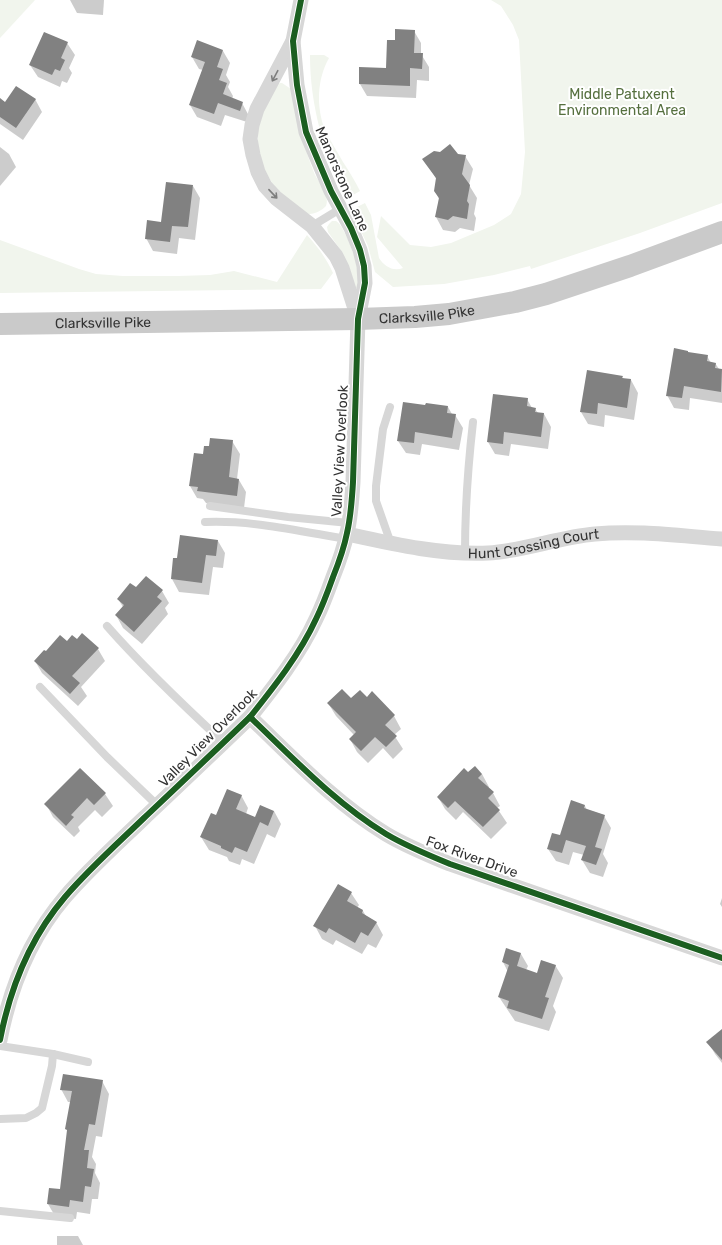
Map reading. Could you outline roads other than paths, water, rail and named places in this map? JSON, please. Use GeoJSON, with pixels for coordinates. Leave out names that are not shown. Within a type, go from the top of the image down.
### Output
{"type":"FeatureCollection","features":[{"type":"Feature","properties":{"kind":"main road","name":"Clarksville Pike"},"geometry":{"type":"LineString","coordinates":[[0,324],[358,319],[415,317],[476,310],[515,302],[552,292],[630,266],[722,232]]}},
{"type":"Feature","properties":{"kind":"street","name":"Manorstone Lane"},"geometry":{"type":"LineString","coordinates":[[301,0],[293,42],[297,84],[306,132],[314,153],[340,209],[351,228],[360,250],[366,283],[358,319]]}},
{"type":"Feature","properties":{"kind":"street","name":"Manorstone Lane"},"geometry":{"type":"LineString","coordinates":[[293,42],[257,109],[252,125],[250,139],[253,156],[258,172],[266,186],[276,198],[312,226],[336,256],[342,268],[358,319]]}},
{"type":"Feature","properties":{"kind":"street","name":"Valley View Overlook"},"geometry":{"type":"LineString","coordinates":[[0,1040],[4,1016],[17,978],[29,950],[47,920],[64,898],[90,870],[250,717],[285,671],[316,620],[339,561],[347,532],[353,482],[358,319]]}},
{"type":"Feature","properties":{"kind":"street","name":"Hunt Crossing Court"},"geometry":{"type":"LineString","coordinates":[[347,532],[389,543],[465,553],[488,553],[514,550],[594,534],[646,533],[722,539]]}},
{"type":"Feature","properties":{"kind":"street","name":"Fox River Drive"},"geometry":{"type":"LineString","coordinates":[[250,717],[317,781],[354,813],[387,835],[416,850],[450,864],[722,958]]}},
{"type":"Feature","properties":{"kind":"lane"},"geometry":{"type":"LineString","coordinates":[[312,226],[340,209]]}},
{"type":"Feature","properties":{"kind":"lane"},"geometry":{"type":"LineString","coordinates":[[389,543],[389,538],[376,501],[376,486],[383,429],[390,407]]}},
{"type":"Feature","properties":{"kind":"lane"},"geometry":{"type":"LineString","coordinates":[[465,553],[468,467],[473,422]]}},
{"type":"Feature","properties":{"kind":"lane"},"geometry":{"type":"LineString","coordinates":[[210,506],[288,517],[347,532]]}},
{"type":"Feature","properties":{"kind":"lane"},"geometry":{"type":"LineString","coordinates":[[205,522],[226,521],[289,529],[347,532]]}},
{"type":"Feature","properties":{"kind":"lane"},"geometry":{"type":"LineString","coordinates":[[107,626],[127,649],[223,742]]}},
{"type":"Feature","properties":{"kind":"lane"},"geometry":{"type":"LineString","coordinates":[[40,688],[107,757],[158,805]]}},
{"type":"Feature","properties":{"kind":"lane"},"geometry":{"type":"LineString","coordinates":[[0,1046],[53,1054],[88,1062]]}},
{"type":"Feature","properties":{"kind":"lane"},"geometry":{"type":"LineString","coordinates":[[0,1119],[26,1118],[42,1108],[52,1066],[53,1054]]}},
{"type":"Feature","properties":{"kind":"lane"},"geometry":{"type":"LineString","coordinates":[[0,1211],[70,1218]]}},
{"type":"Feature","properties":{"kind":"park label","name":"Middle Patuxent Environmental Area"},"geometry":{"type":"Point","coordinates":[622,102]}}]}
